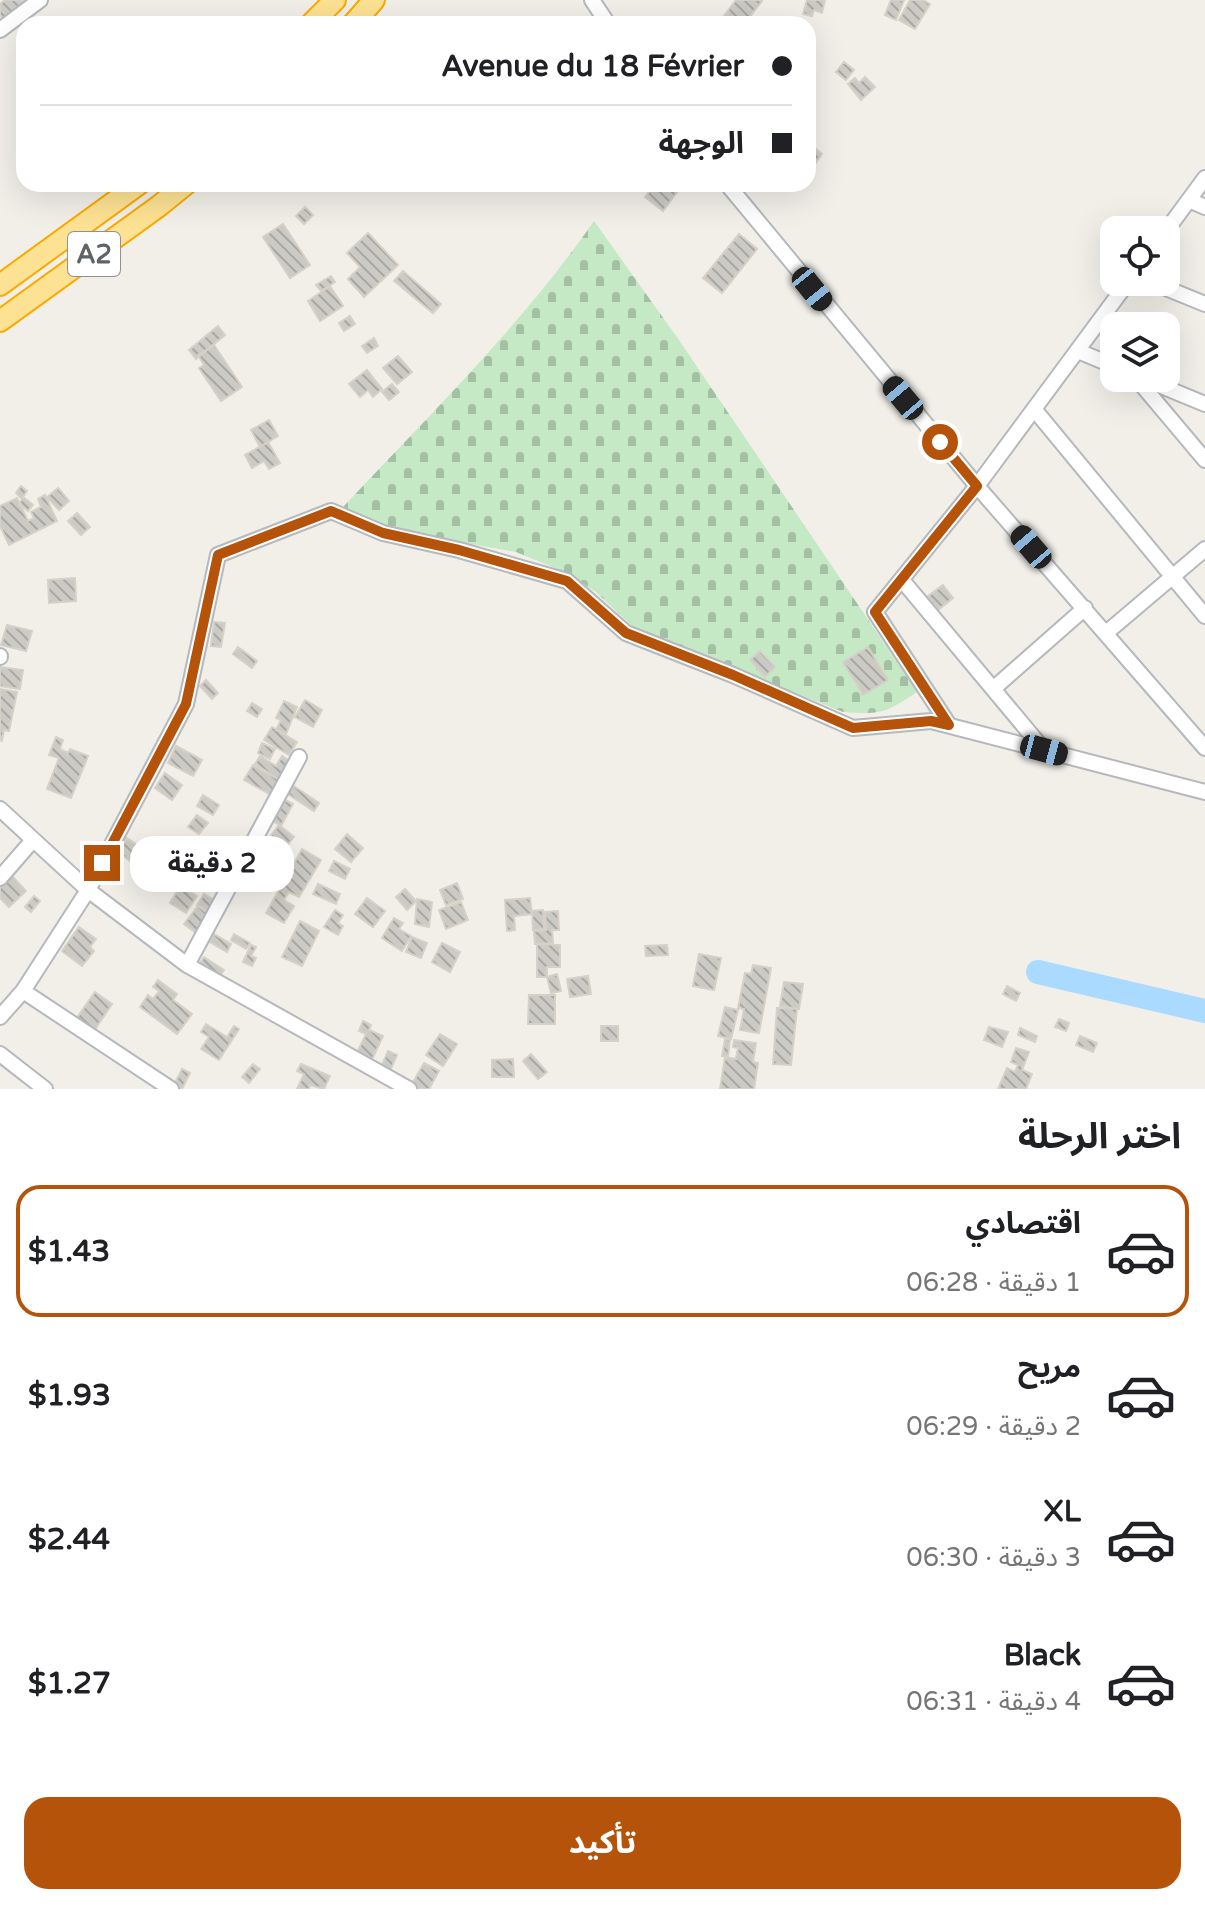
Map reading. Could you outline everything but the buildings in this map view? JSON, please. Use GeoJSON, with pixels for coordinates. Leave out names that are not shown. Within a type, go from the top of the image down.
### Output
{"type":"FeatureCollection","features":[{"type":"Feature","properties":{"kind":"highway"},"geometry":{"type":"LineString","coordinates":[[319,16],[335,0]]}},
{"type":"Feature","properties":{"kind":"highway"},"geometry":{"type":"LineString","coordinates":[[360,16],[374,0]]}},
{"type":"Feature","properties":{"kind":"highway","name":"A2"},"geometry":{"type":"LineString","coordinates":[[0,285],[128,192]]}},
{"type":"Feature","properties":{"kind":"highway","name":"A2"},"geometry":{"type":"LineString","coordinates":[[0,321],[176,192]]}},
{"type":"Feature","properties":{"kind":"street"},"geometry":{"type":"LineString","coordinates":[[19,16],[40,0]]}},
{"type":"Feature","properties":{"kind":"street"},"geometry":{"type":"LineString","coordinates":[[1177,216],[1205,178]]}},
{"type":"Feature","properties":{"kind":"street"},"geometry":{"type":"LineString","coordinates":[[734,192],[977,486],[1205,748]]}},
{"type":"Feature","properties":{"kind":"street"},"geometry":{"type":"LineString","coordinates":[[1189,200],[1205,207]]}},
{"type":"Feature","properties":{"kind":"street"},"geometry":{"type":"LineString","coordinates":[[1180,294],[1205,304]]}},
{"type":"Feature","properties":{"kind":"street"},"geometry":{"type":"LineString","coordinates":[[949,725],[875,612],[977,486],[1118,296]]}},
{"type":"Feature","properties":{"kind":"street"},"geometry":{"type":"LineString","coordinates":[[1078,351],[1100,360]]}},
{"type":"Feature","properties":{"kind":"street"},"geometry":{"type":"LineString","coordinates":[[1148,392],[1205,460]]}},
{"type":"Feature","properties":{"kind":"street"},"geometry":{"type":"LineString","coordinates":[[1176,392],[1205,404]]}},
{"type":"Feature","properties":{"kind":"street"},"geometry":{"type":"LineString","coordinates":[[1034,409],[1205,616]]}},
{"type":"Feature","properties":{"kind":"street"},"geometry":{"type":"LineString","coordinates":[[0,1017],[23,991],[88,890],[186,704],[218,555],[331,511],[383,533],[459,550],[567,581],[626,633],[733,675],[853,728],[931,721],[1205,792]]}},
{"type":"Feature","properties":{"kind":"street"},"geometry":{"type":"LineString","coordinates":[[1106,633],[1205,549]]}},
{"type":"Feature","properties":{"kind":"street"},"geometry":{"type":"LineString","coordinates":[[902,580],[1044,750]]}},
{"type":"Feature","properties":{"kind":"street"},"geometry":{"type":"LineString","coordinates":[[993,689],[1085,608]]}},
{"type":"Feature","properties":{"kind":"street"},"geometry":{"type":"LineString","coordinates":[[187,965],[299,757]]}},
{"type":"Feature","properties":{"kind":"street"},"geometry":{"type":"LineString","coordinates":[[0,809],[88,890],[187,965],[408,1089]]}},
{"type":"Feature","properties":{"kind":"street"},"geometry":{"type":"LineString","coordinates":[[0,878],[33,840]]}},
{"type":"Feature","properties":{"kind":"street"},"geometry":{"type":"LineString","coordinates":[[23,991],[171,1089]]}},
{"type":"Feature","properties":{"kind":"street"},"geometry":{"type":"LineString","coordinates":[[0,1054],[45,1089]]}},
{"type":"Feature","properties":{"kind":"green space"},"geometry":{"type":"Polygon","coordinates":[[[594,221],[681,343],[917,692],[883,711],[843,712],[633,627],[596,592],[567,573],[516,552],[399,531],[346,512],[344,506],[506,333],[594,221]]]}},
{"type":"Feature","properties":{"kind":"waterway"},"geometry":{"type":"LineString","coordinates":[[1038,972],[1205,1011]]}},
{"type":"Feature","properties":{"kind":"route"},"geometry":{"type":"LineString","coordinates":[[102,863],[186,704],[218,555],[331,511],[383,533],[459,550],[567,581],[626,633],[733,675],[853,728],[931,721],[949,725],[875,612],[977,486],[940,442]]}}]}
